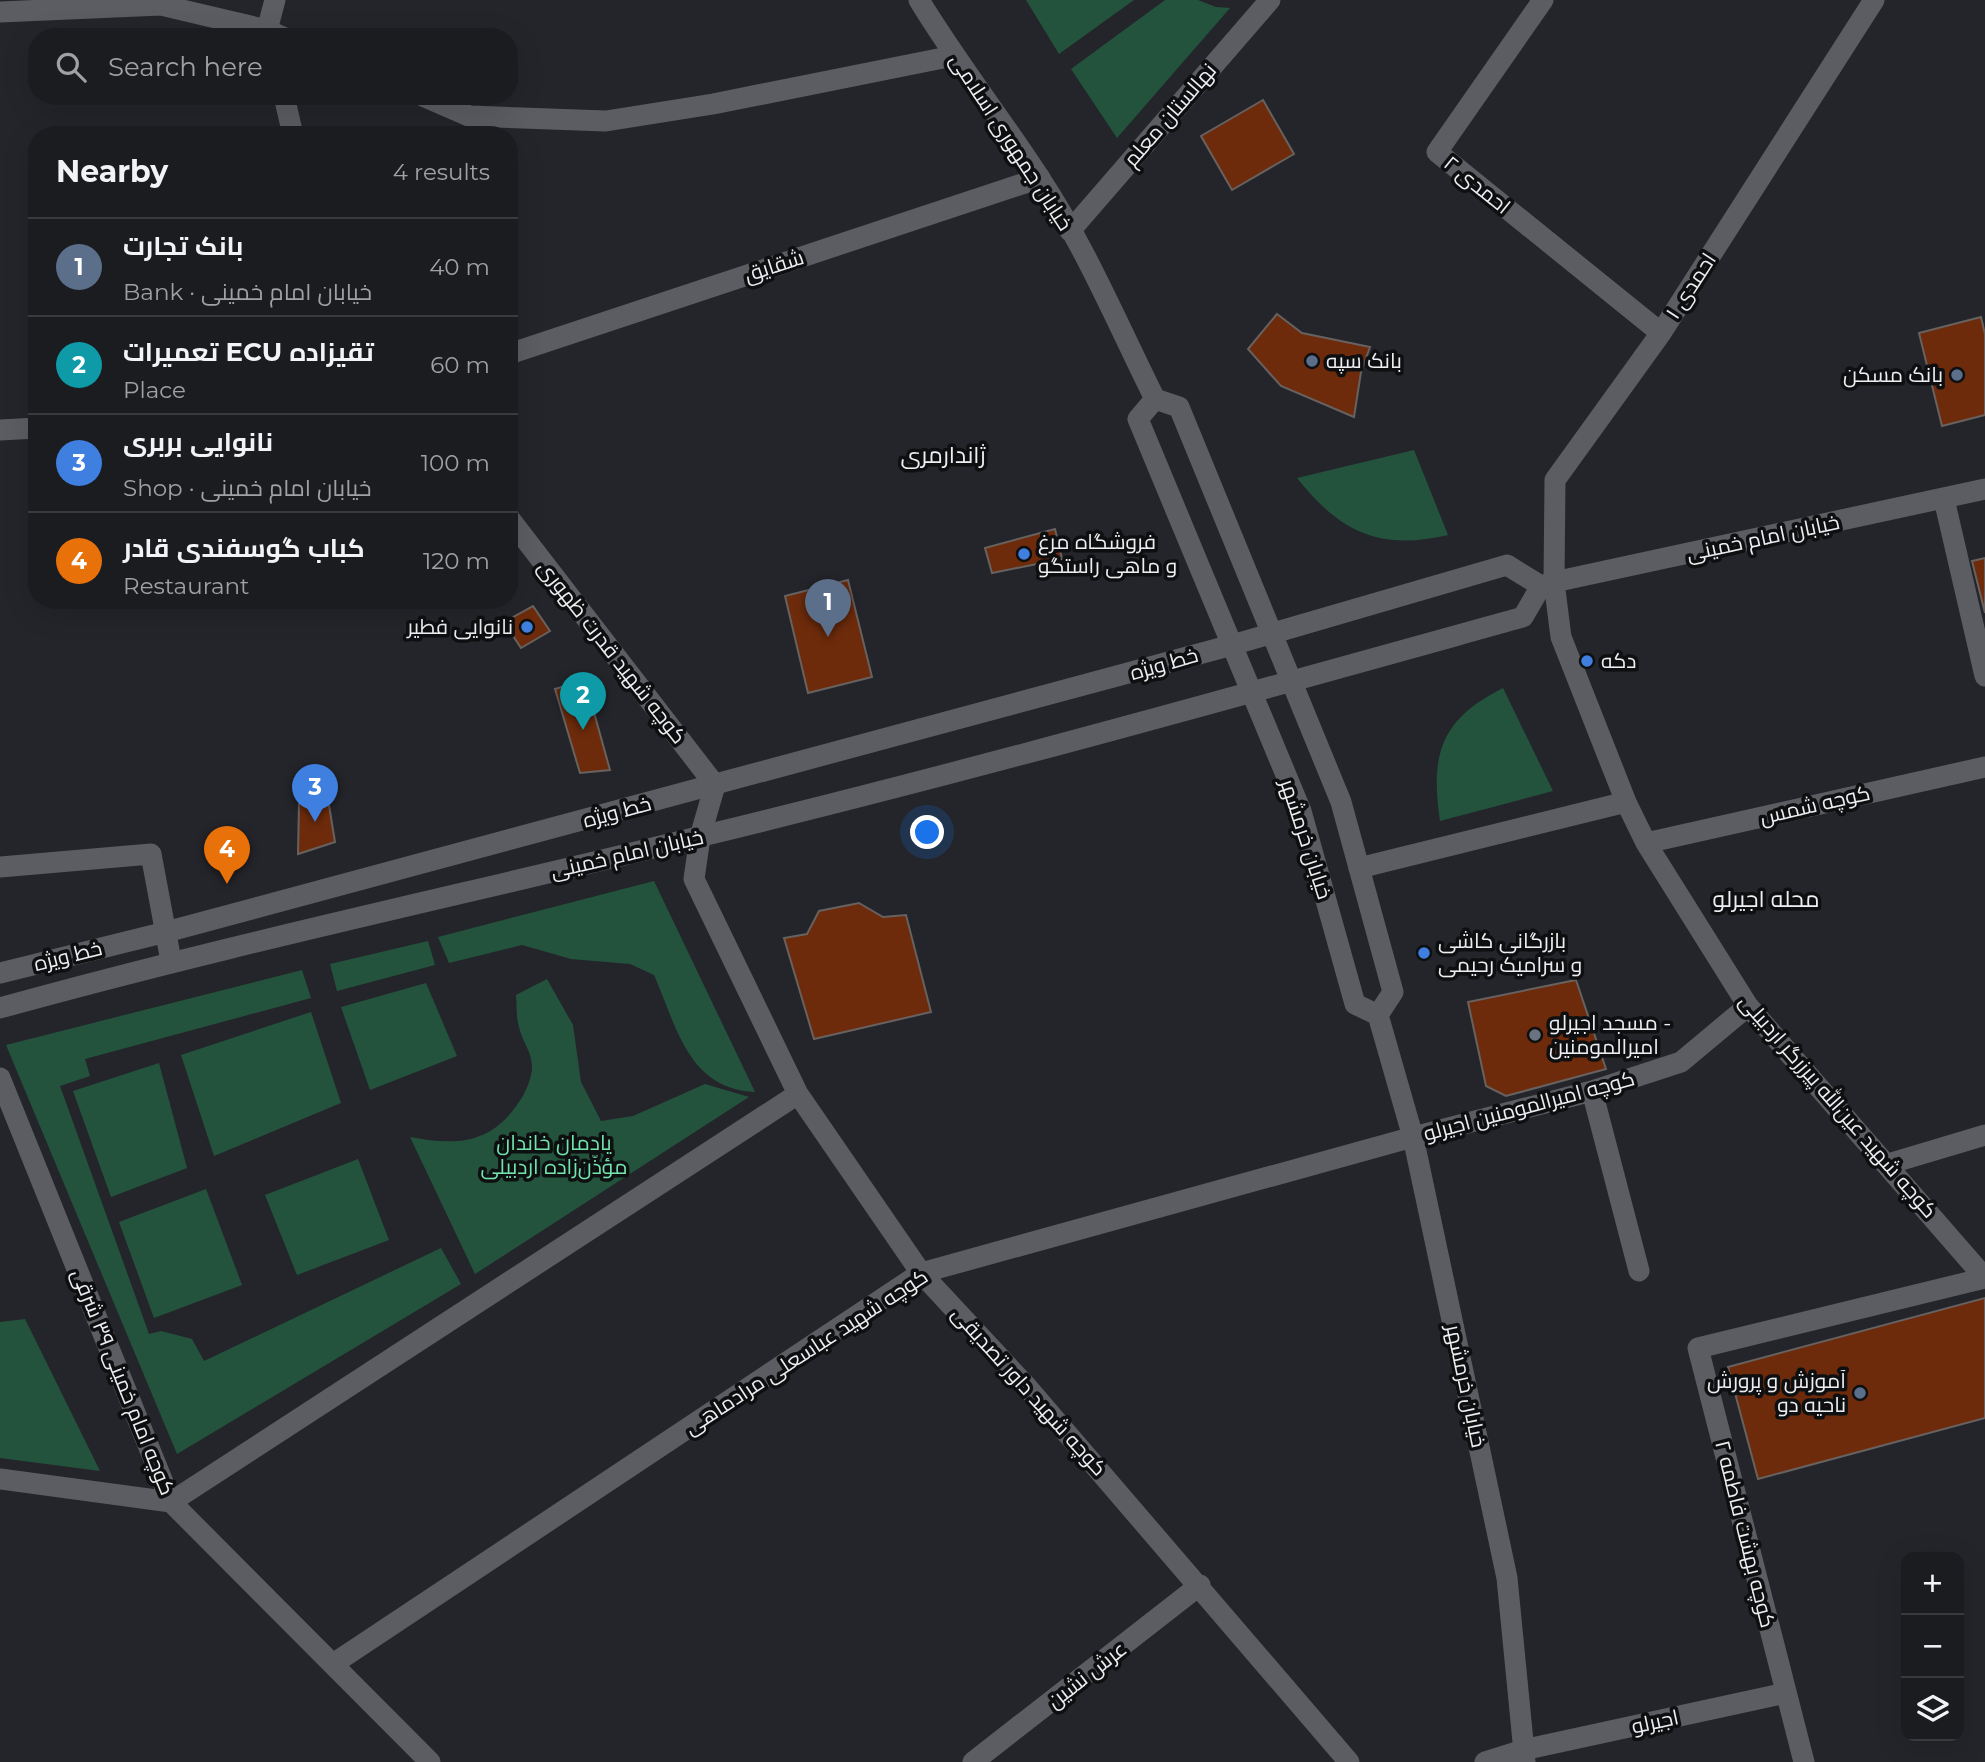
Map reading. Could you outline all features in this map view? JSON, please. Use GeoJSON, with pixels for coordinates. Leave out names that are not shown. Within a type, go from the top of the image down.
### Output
{"type":"FeatureCollection","features":[{"type":"Feature","properties":{"kind":"street"},"geometry":{"type":"LineString","coordinates":[[273,28],[275,0]]}},
{"type":"Feature","properties":{"kind":"street","name":"خیابان جمهوری اسلامی"},"geometry":{"type":"LineString","coordinates":[[919,0],[953,56],[1040,178],[1070,230],[1155,399]]}},
{"type":"Feature","properties":{"kind":"street","name":"نهالستان معلم"},"geometry":{"type":"LineString","coordinates":[[1070,230],[1270,0]]}},
{"type":"Feature","properties":{"kind":"street","name":"احمدی ۲"},"geometry":{"type":"LineString","coordinates":[[1543,0],[1437,152],[1661,333]]}},
{"type":"Feature","properties":{"kind":"street","name":"احمدی ۱"},"geometry":{"type":"LineString","coordinates":[[1548,584],[1555,480],[1661,333],[1874,0]]}},
{"type":"Feature","properties":{"kind":"street"},"geometry":{"type":"LineString","coordinates":[[0,12],[161,5],[250,28]]}},
{"type":"Feature","properties":{"kind":"street"},"geometry":{"type":"LineString","coordinates":[[444,105],[469,116],[606,121],[713,104],[953,56]]}},
{"type":"Feature","properties":{"kind":"street"},"geometry":{"type":"LineString","coordinates":[[286,105],[291,126]]}},
{"type":"Feature","properties":{"kind":"street","name":"شقایق"},"geometry":{"type":"LineString","coordinates":[[518,352],[1040,178]]}},
{"type":"Feature","properties":{"kind":"street"},"geometry":{"type":"LineString","coordinates":[[1251,692],[1138,419],[1155,399],[1179,407],[1272,633],[1507,565],[1548,584],[1523,617],[1291,681]]}},
{"type":"Feature","properties":{"kind":"street"},"geometry":{"type":"LineString","coordinates":[[0,430],[28,428]]}},
{"type":"Feature","properties":{"kind":"street","name":"خیابان امام خمینی"},"geometry":{"type":"LineString","coordinates":[[1548,584],[1985,489]]}},
{"type":"Feature","properties":{"kind":"street"},"geometry":{"type":"LineString","coordinates":[[1944,499],[1985,676]]}},
{"type":"Feature","properties":{"kind":"street","name":"کوچه شهید قدرت ظهوری"},"geometry":{"type":"LineString","coordinates":[[518,530],[715,785]]}},
{"type":"Feature","properties":{"kind":"street","name":"کوچه شهید عین‌الله پیرزرگر اردبیلی"},"geometry":{"type":"LineString","coordinates":[[1548,584],[1561,637],[1626,802],[1646,843],[1748,1006],[1985,1278]]}},
{"type":"Feature","properties":{"kind":"street","name":"خط ویژه"},"geometry":{"type":"LineString","coordinates":[[0,973],[166,932],[1272,633]]}},
{"type":"Feature","properties":{"kind":"street","name":"خیابان خرمشهر"},"geometry":{"type":"LineString","coordinates":[[1272,633],[1341,802],[1393,992],[1378,1015],[1413,1137],[1507,1578],[1524,1756]]}},
{"type":"Feature","properties":{"kind":"street","name":"خیابان امام خمینی"},"geometry":{"type":"LineString","coordinates":[[0,1008],[171,961],[700,837],[1291,681]]}},
{"type":"Feature","properties":{"kind":"street","name":"خیابان خرمشهر"},"geometry":{"type":"LineString","coordinates":[[1251,692],[1301,811],[1354,1004],[1378,1015]]}},
{"type":"Feature","properties":{"kind":"street","name":"کوچه شمس"},"geometry":{"type":"LineString","coordinates":[[1646,843],[1985,766]]}},
{"type":"Feature","properties":{"kind":"street","name":"کوچه شهید داور تصدیقی"},"geometry":{"type":"LineString","coordinates":[[715,785],[700,837],[694,879],[798,1094],[921,1273],[1028,1388],[1200,1585],[1349,1762]]}},
{"type":"Feature","properties":{"kind":"street"},"geometry":{"type":"LineString","coordinates":[[1359,869],[1626,802]]}},
{"type":"Feature","properties":{"kind":"street"},"geometry":{"type":"LineString","coordinates":[[0,867],[151,854],[171,961]]}},
{"type":"Feature","properties":{"kind":"street","name":"کوچه امیرالمومنین اجیرلو"},"geometry":{"type":"LineString","coordinates":[[1413,1137],[1591,1091],[1681,1062],[1748,1006]]}},
{"type":"Feature","properties":{"kind":"street","name":"کوچه امام خمینی ۳۹ شرقی"},"geometry":{"type":"LineString","coordinates":[[0,1078],[171,1502],[333,1664],[419,1758]]}},
{"type":"Feature","properties":{"kind":"street"},"geometry":{"type":"LineString","coordinates":[[1591,1091],[1639,1271]]}},
{"type":"Feature","properties":{"kind":"street"},"geometry":{"type":"LineString","coordinates":[[0,1479],[171,1502],[798,1094]]}},
{"type":"Feature","properties":{"kind":"street"},"geometry":{"type":"LineString","coordinates":[[1888,1164],[1985,1135]]}},
{"type":"Feature","properties":{"kind":"street","name":"کوچه شهید عباسعلی مرادماهی"},"geometry":{"type":"LineString","coordinates":[[333,1664],[921,1273],[1413,1137]]}},
{"type":"Feature","properties":{"kind":"street","name":"کوچه بهشت فاطمه ۲"},"geometry":{"type":"LineString","coordinates":[[1804,1762],[1698,1348],[1985,1278]]}},
{"type":"Feature","properties":{"kind":"street","name":"عرش نشین"},"geometry":{"type":"LineString","coordinates":[[973,1762],[1200,1585]]}},
{"type":"Feature","properties":{"kind":"street","name":"اجیرلو"},"geometry":{"type":"LineString","coordinates":[[1524,1756],[1786,1693]]}},
{"type":"Feature","properties":{"kind":"street"},"geometry":{"type":"LineString","coordinates":[[1485,1762],[1524,1756]]}},
{"type":"Feature","properties":{"kind":"green space"},"geometry":{"type":"Polygon","coordinates":[[[1026,0],[1134,0],[1059,54],[1026,0]]]}},
{"type":"Feature","properties":{"kind":"green space"},"geometry":{"type":"Polygon","coordinates":[[[1165,0],[1198,0],[1216,7],[1230,8],[1117,138],[1071,69],[1165,0]]]}},
{"type":"Feature","properties":{"kind":"green space"},"geometry":{"type":"Polygon","coordinates":[[[1414,450],[1448,535],[1401,540],[1363,533],[1329,512],[1297,478],[1414,450]]]}},
{"type":"Feature","properties":{"kind":"green space"},"geometry":{"type":"Polygon","coordinates":[[[1503,688],[1553,791],[1440,821],[1437,776],[1445,741],[1453,726],[1466,712],[1503,688]]]}},
{"type":"Feature","properties":{"kind":"green space"},"geometry":{"type":"Polygon","coordinates":[[[654,881],[755,1092],[732,1088],[714,1080],[700,1067],[678,1034],[654,975],[630,964],[571,959],[522,945],[449,963],[438,937],[654,881]]]}},
{"type":"Feature","properties":{"kind":"green space"},"geometry":{"type":"Polygon","coordinates":[[[428,941],[435,965],[337,991],[330,964],[428,941]]]}},
{"type":"Feature","properties":{"kind":"green space"},"geometry":{"type":"Polygon","coordinates":[[[302,970],[311,998],[85,1059],[90,1076],[60,1086],[149,1334],[161,1331],[192,1339],[204,1361],[441,1248],[461,1284],[177,1454],[6,1045],[302,970]]]}},
{"type":"Feature","properties":{"kind":"green space","name":"یادمان خاندان مؤذّن‌زاده اردبیلی"},"geometry":{"type":"Polygon","coordinates":[[[547,979],[573,1025],[581,1082],[601,1121],[633,1116],[705,1084],[749,1097],[475,1274],[410,1137],[443,1141],[472,1139],[485,1134],[508,1116],[526,1090],[532,1067],[518,1023],[516,995],[547,979]]]}},
{"type":"Feature","properties":{"kind":"green space"},"geometry":{"type":"Polygon","coordinates":[[[426,983],[457,1056],[370,1090],[341,1007],[426,983]]]}},
{"type":"Feature","properties":{"kind":"green space"},"geometry":{"type":"Polygon","coordinates":[[[311,1012],[341,1103],[214,1156],[181,1055],[311,1012]]]}},
{"type":"Feature","properties":{"kind":"green space"},"geometry":{"type":"Polygon","coordinates":[[[159,1063],[187,1168],[111,1197],[73,1091],[159,1063]]]}},
{"type":"Feature","properties":{"kind":"green space"},"geometry":{"type":"Polygon","coordinates":[[[358,1159],[389,1240],[297,1275],[265,1195],[358,1159]]]}},
{"type":"Feature","properties":{"kind":"green space"},"geometry":{"type":"Polygon","coordinates":[[[206,1189],[242,1285],[154,1318],[119,1222],[206,1189]]]}},
{"type":"Feature","properties":{"kind":"green space"},"geometry":{"type":"Polygon","coordinates":[[[25,1319],[100,1471],[0,1458],[0,1322],[25,1319]]]}},
{"type":"Feature","properties":{"kind":"building"},"geometry":{"type":"Polygon","coordinates":[[[1263,100],[1294,154],[1232,190],[1201,136],[1263,100]]]}},
{"type":"Feature","properties":{"kind":"building","name":"بانک سپه"},"geometry":{"type":"Polygon","coordinates":[[[1277,314],[1302,333],[1370,347],[1361,372],[1354,417],[1281,386],[1248,349],[1277,314]]]}},
{"type":"Feature","properties":{"kind":"building","name":"بانک مسکن"},"geometry":{"type":"Polygon","coordinates":[[[1981,317],[1985,334],[1985,415],[1942,426],[1919,333],[1981,317]]]}},
{"type":"Feature","properties":{"kind":"building","name":"فروشگاه مرغ و ماهی راستگو"},"geometry":{"type":"Polygon","coordinates":[[[1055,529],[1062,559],[992,573],[985,548],[1055,529]]]}},
{"type":"Feature","properties":{"kind":"building"},"geometry":{"type":"Polygon","coordinates":[[[1985,558],[1985,613],[1972,561],[1985,558]]]}},
{"type":"Feature","properties":{"kind":"building"},"geometry":{"type":"Polygon","coordinates":[[[848,580],[872,677],[808,693],[785,596],[848,580]]]}},
{"type":"Feature","properties":{"kind":"building","name":"نانوایی فطیر"},"geometry":{"type":"Polygon","coordinates":[[[533,606],[550,631],[521,648],[504,622],[533,606]]]}},
{"type":"Feature","properties":{"kind":"building"},"geometry":{"type":"Polygon","coordinates":[[[585,680],[610,770],[580,773],[555,689],[585,680]]]}},
{"type":"Feature","properties":{"kind":"building"},"geometry":{"type":"Polygon","coordinates":[[[327,793],[335,842],[298,854],[299,803],[327,793]]]}},
{"type":"Feature","properties":{"kind":"building"},"geometry":{"type":"Polygon","coordinates":[[[859,903],[883,917],[906,915],[931,1012],[814,1039],[784,938],[807,934],[819,911],[859,903]]]}},
{"type":"Feature","properties":{"kind":"building","name":"مسجد اجیرلو - امیرالمومنین"},"geometry":{"type":"Polygon","coordinates":[[[1576,980],[1606,1069],[1506,1096],[1486,1086],[1468,1002],[1576,980]]]}},
{"type":"Feature","properties":{"kind":"building","name":"آموزش و پرورش ناحیه دو"},"geometry":{"type":"Polygon","coordinates":[[[1985,1298],[1985,1418],[1758,1479],[1728,1367],[1985,1298]]]}},
{"type":"Feature","properties":{"kind":"place","name":"بانک سپه"},"geometry":{"type":"Point","coordinates":[1312,361]}},
{"type":"Feature","properties":{"kind":"place","name":"بانک مسکن"},"geometry":{"type":"Point","coordinates":[1957,375]}},
{"type":"Feature","properties":{"kind":"place","name":"فروشگاه مرغ و ماهی راستگو"},"geometry":{"type":"Point","coordinates":[1024,554]}},
{"type":"Feature","properties":{"kind":"place","name":"نانوایی فطیر"},"geometry":{"type":"Point","coordinates":[527,627]}},
{"type":"Feature","properties":{"kind":"place","name":"بانک تجارت"},"geometry":{"type":"Point","coordinates":[828,637]}},
{"type":"Feature","properties":{"kind":"place","name":"دکه"},"geometry":{"type":"Point","coordinates":[1587,661]}},
{"type":"Feature","properties":{"kind":"place","name":"تعمیرات ECU تقیزاده"},"geometry":{"type":"Point","coordinates":[583,730]}},
{"type":"Feature","properties":{"kind":"place","name":"نانوایی بربری"},"geometry":{"type":"Point","coordinates":[315,822]}},
{"type":"Feature","properties":{"kind":"place","name":"کباب گوسفندی قادر"},"geometry":{"type":"Point","coordinates":[227,884]}},
{"type":"Feature","properties":{"kind":"place","name":"بازرگانی کاشی و سرامیک رحیمی"},"geometry":{"type":"Point","coordinates":[1424,953]}},
{"type":"Feature","properties":{"kind":"place","name":"مسجد اجیرلو - امیرالمومنین"},"geometry":{"type":"Point","coordinates":[1535,1035]}},
{"type":"Feature","properties":{"kind":"place","name":"آموزش و پرورش ناحیه دو"},"geometry":{"type":"Point","coordinates":[1860,1393]}},
{"type":"Feature","properties":{"kind":"district","name":"ژاندارمری"},"geometry":{"type":"Point","coordinates":[943,455]}},
{"type":"Feature","properties":{"kind":"district","name":"محله اجیرلو"},"geometry":{"type":"Point","coordinates":[1766,899]}}]}
